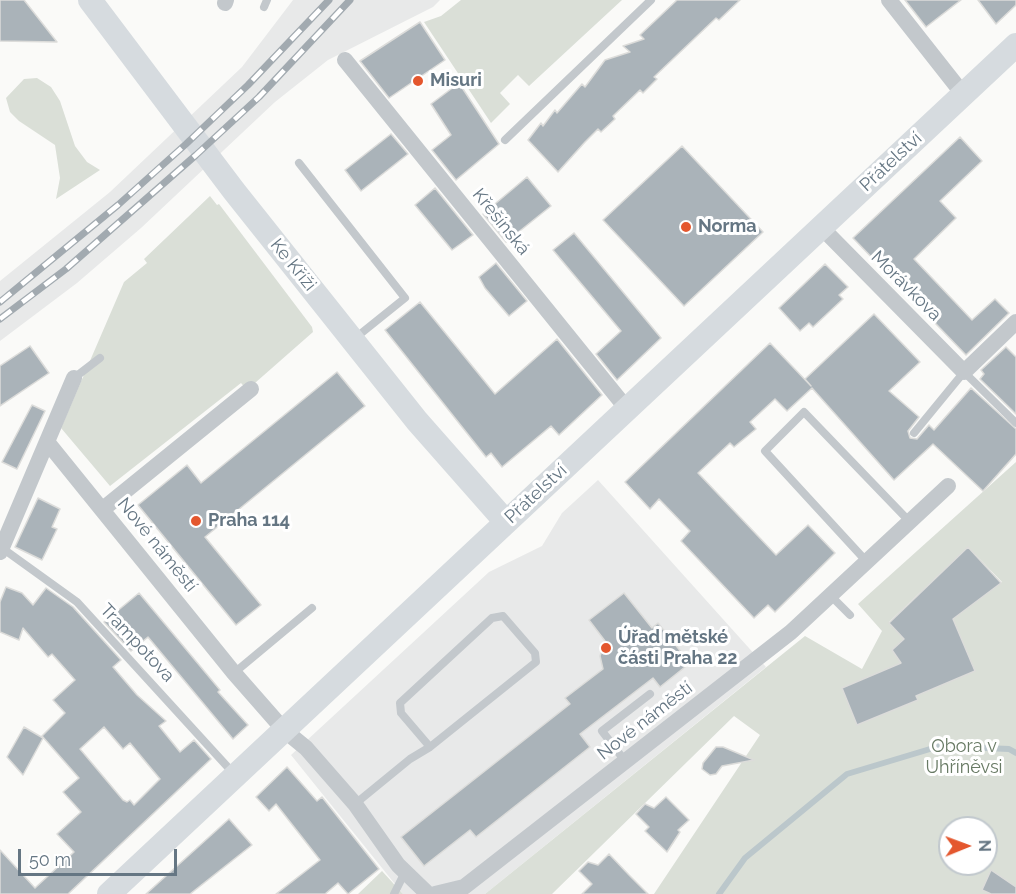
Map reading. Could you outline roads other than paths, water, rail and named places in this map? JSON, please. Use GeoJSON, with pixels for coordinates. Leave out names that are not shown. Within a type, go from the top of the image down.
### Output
{"type":"FeatureCollection","features":[{"type":"Feature","properties":{"kind":"main road","name":"Ke Kříži"},"geometry":{"type":"LineString","coordinates":[[90,0],[234,191],[424,430],[506,522]]}},
{"type":"Feature","properties":{"kind":"main road","name":"Přátelství"},"geometry":{"type":"LineString","coordinates":[[109,894],[1016,45]]}},
{"type":"Feature","properties":{"kind":"street"},"geometry":{"type":"LineString","coordinates":[[889,0],[963,94]]}},
{"type":"Feature","properties":{"kind":"street","name":"Křešínská"},"geometry":{"type":"LineString","coordinates":[[345,60],[627,409]]}},
{"type":"Feature","properties":{"kind":"street","name":"Morávkova"},"geometry":{"type":"LineString","coordinates":[[821,227],[964,372]]}},
{"type":"Feature","properties":{"kind":"street"},"geometry":{"type":"LineString","coordinates":[[964,372],[1016,322]]}},
{"type":"Feature","properties":{"kind":"street"},"geometry":{"type":"LineString","coordinates":[[1,550],[74,378]]}},
{"type":"Feature","properties":{"kind":"street"},"geometry":{"type":"LineString","coordinates":[[103,509],[251,389]]}},
{"type":"Feature","properties":{"kind":"street","name":"Nové náměstí"},"geometry":{"type":"LineString","coordinates":[[48,443],[234,673],[284,730],[306,748],[355,804],[405,872],[428,894]]}},
{"type":"Feature","properties":{"kind":"street","name":"Nové náměstí"},"geometry":{"type":"LineString","coordinates":[[435,894],[464,887],[791,632],[948,486]]}},
{"type":"Feature","properties":{"kind":"lane"},"geometry":{"type":"LineString","coordinates":[[505,140],[651,0]]}},
{"type":"Feature","properties":{"kind":"lane"},"geometry":{"type":"LineString","coordinates":[[299,162],[405,298],[353,340]]}},
{"type":"Feature","properties":{"kind":"lane"},"geometry":{"type":"LineString","coordinates":[[74,378],[100,358]]}},
{"type":"Feature","properties":{"kind":"lane"},"geometry":{"type":"LineString","coordinates":[[914,433],[964,372],[1016,423]]}},
{"type":"Feature","properties":{"kind":"lane"},"geometry":{"type":"LineString","coordinates":[[867,562],[765,451],[804,412],[909,521]]}},
{"type":"Feature","properties":{"kind":"lane","name":"Trampotova"},"geometry":{"type":"LineString","coordinates":[[1,550],[76,602],[236,776]]}},
{"type":"Feature","properties":{"kind":"lane"},"geometry":{"type":"LineString","coordinates":[[831,596],[850,615]]}},
{"type":"Feature","properties":{"kind":"lane"},"geometry":{"type":"LineString","coordinates":[[234,673],[312,608]]}},
{"type":"Feature","properties":{"kind":"lane"},"geometry":{"type":"LineString","coordinates":[[355,804],[410,759],[430,747],[536,662],[535,653],[503,616],[492,618],[400,703],[401,713],[430,747]]}},
{"type":"Feature","properties":{"kind":"lane"},"geometry":{"type":"LineString","coordinates":[[625,761],[602,731],[650,694]]}},
{"type":"Feature","properties":{"kind":"lane"},"geometry":{"type":"LineString","coordinates":[[394,894],[405,872]]}},
{"type":"Feature","properties":{"kind":"waterway"},"geometry":{"type":"LineString","coordinates":[[719,894],[745,858],[847,774],[940,746],[1009,749],[1016,753]]}},
{"type":"Feature","properties":{"kind":"railway"},"geometry":{"type":"LineString","coordinates":[[0,302],[118,205],[186,144],[248,85],[329,0]]}},
{"type":"Feature","properties":{"kind":"railway"},"geometry":{"type":"LineString","coordinates":[[0,319],[66,269],[196,155],[259,97],[350,0]]}},
{"type":"Feature","properties":{"kind":"place","name":"Misuri"},"geometry":{"type":"Point","coordinates":[418,81]}},
{"type":"Feature","properties":{"kind":"place","name":"Norma"},"geometry":{"type":"Point","coordinates":[686,227]}},
{"type":"Feature","properties":{"kind":"place","name":"Praha 114"},"geometry":{"type":"Point","coordinates":[196,521]}},
{"type":"Feature","properties":{"kind":"place","name":"Úřad mětské části Praha 22"},"geometry":{"type":"Point","coordinates":[606,648]}},
{"type":"Feature","properties":{"kind":"park label","name":"Obora v Uhříněvsi"},"geometry":{"type":"Point","coordinates":[964,757]}}]}
